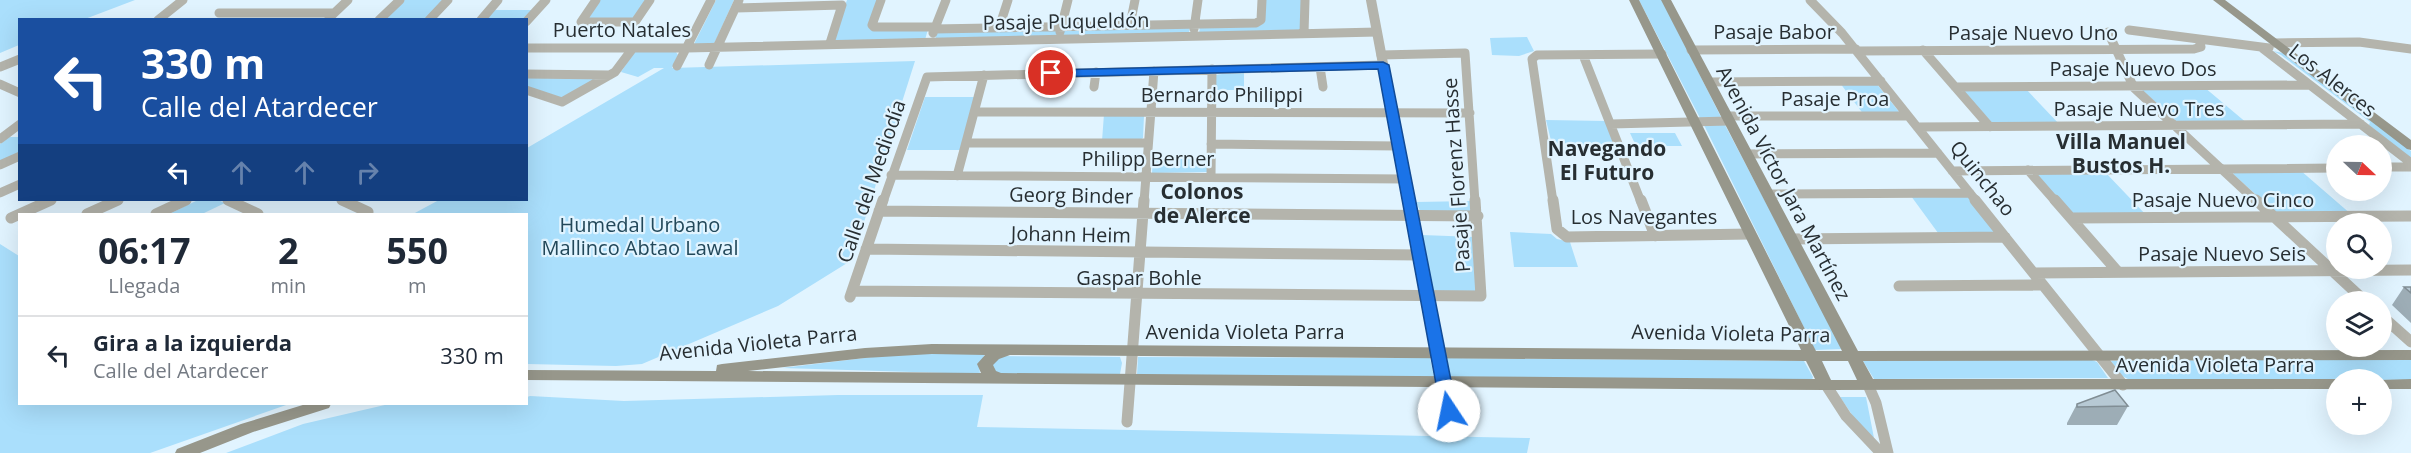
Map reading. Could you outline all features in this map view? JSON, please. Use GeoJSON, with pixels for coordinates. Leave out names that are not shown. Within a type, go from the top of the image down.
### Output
{"type":"FeatureCollection","features":[{"type":"Feature","properties":{"kind":"main road"},"geometry":{"type":"LineString","coordinates":[[1634,0],[1826,385]]}},
{"type":"Feature","properties":{"kind":"main road","name":"Avenida Víctor Jara Martínez"},"geometry":{"type":"LineString","coordinates":[[1666,0],[1868,385]]}},
{"type":"Feature","properties":{"kind":"main road"},"geometry":{"type":"LineString","coordinates":[[2218,0],[2411,146]]}},
{"type":"Feature","properties":{"kind":"main road","name":"Avenida Violeta Parra"},"geometry":{"type":"LineString","coordinates":[[651,375],[909,349],[1853,356],[2411,355]]}},
{"type":"Feature","properties":{"kind":"main road"},"geometry":{"type":"LineString","coordinates":[[1003,380],[990,375],[985,364],[994,355],[1011,350]]}},
{"type":"Feature","properties":{"kind":"main road"},"geometry":{"type":"LineString","coordinates":[[528,375],[651,375]]}},
{"type":"Feature","properties":{"kind":"main road","name":"Avenida Violeta Parra"},"geometry":{"type":"LineString","coordinates":[[651,375],[852,376],[1003,380],[1826,385],[2326,384]]}},
{"type":"Feature","properties":{"kind":"main road"},"geometry":{"type":"LineString","coordinates":[[2392,384],[2411,384]]}},
{"type":"Feature","properties":{"kind":"main road"},"geometry":{"type":"LineString","coordinates":[[183,453],[257,425],[320,405]]}},
{"type":"Feature","properties":{"kind":"street"},"geometry":{"type":"LineString","coordinates":[[160,18],[183,0]]}},
{"type":"Feature","properties":{"kind":"street"},"geometry":{"type":"LineString","coordinates":[[219,13],[331,16],[348,0]]}},
{"type":"Feature","properties":{"kind":"street"},"geometry":{"type":"LineString","coordinates":[[382,18],[400,0]]}},
{"type":"Feature","properties":{"kind":"street"},"geometry":{"type":"LineString","coordinates":[[431,18],[448,0]]}},
{"type":"Feature","properties":{"kind":"street"},"geometry":{"type":"LineString","coordinates":[[483,18],[498,0]]}},
{"type":"Feature","properties":{"kind":"street"},"geometry":{"type":"LineString","coordinates":[[528,20],[546,0]]}},
{"type":"Feature","properties":{"kind":"street"},"geometry":{"type":"LineString","coordinates":[[596,0],[581,22],[635,22],[650,0]]}},
{"type":"Feature","properties":{"kind":"street"},"geometry":{"type":"LineString","coordinates":[[677,66],[711,0]]}},
{"type":"Feature","properties":{"kind":"street","name":"Pasaje Puqueldón"},"geometry":{"type":"LineString","coordinates":[[880,0],[872,25],[874,27],[935,28],[1259,22],[1262,0]]}},
{"type":"Feature","properties":{"kind":"street"},"geometry":{"type":"LineString","coordinates":[[930,42],[946,0]]}},
{"type":"Feature","properties":{"kind":"street"},"geometry":{"type":"LineString","coordinates":[[999,28],[1008,0]]}},
{"type":"Feature","properties":{"kind":"street"},"geometry":{"type":"LineString","coordinates":[[1059,39],[1068,0]]}},
{"type":"Feature","properties":{"kind":"street"},"geometry":{"type":"LineString","coordinates":[[1130,25],[1135,0]]}},
{"type":"Feature","properties":{"kind":"street"},"geometry":{"type":"LineString","coordinates":[[1193,37],[1198,0]]}},
{"type":"Feature","properties":{"kind":"street"},"geometry":{"type":"LineString","coordinates":[[1304,33],[1305,0]]}},
{"type":"Feature","properties":{"kind":"street"},"geometry":{"type":"LineString","coordinates":[[1371,0],[1453,431]]}},
{"type":"Feature","properties":{"kind":"street","name":"Quinchao"},"geometry":{"type":"LineString","coordinates":[[1810,0],[1856,50],[2122,385]]}},
{"type":"Feature","properties":{"kind":"street"},"geometry":{"type":"LineString","coordinates":[[709,66],[737,4],[842,4],[830,43]]}},
{"type":"Feature","properties":{"kind":"street"},"geometry":{"type":"LineString","coordinates":[[2128,30],[2262,48],[2359,42],[2409,51]]}},
{"type":"Feature","properties":{"kind":"street","name":"Pasaje Puqueldón"},"geometry":{"type":"LineString","coordinates":[[830,43],[832,45],[1377,32]]}},
{"type":"Feature","properties":{"kind":"street"},"geometry":{"type":"LineString","coordinates":[[2108,32],[2133,86],[2326,264]]}},
{"type":"Feature","properties":{"kind":"street","name":"Pasaje Nuevo Uno"},"geometry":{"type":"LineString","coordinates":[[1856,50],[2197,48],[2202,45],[2199,40]]}},
{"type":"Feature","properties":{"kind":"street","name":"Puerto Natales"},"geometry":{"type":"LineString","coordinates":[[528,48],[687,48],[830,43]]}},
{"type":"Feature","properties":{"kind":"street"},"geometry":{"type":"LineString","coordinates":[[528,91],[560,103],[612,75],[633,48]]}},
{"type":"Feature","properties":{"kind":"street","name":"Los Alerces"},"geometry":{"type":"LineString","coordinates":[[2262,48],[2411,165]]}},
{"type":"Feature","properties":{"kind":"street","name":"Pasaje Babor"},"geometry":{"type":"LineString","coordinates":[[1691,50],[1856,50]]}},
{"type":"Feature","properties":{"kind":"street"},"geometry":{"type":"LineString","coordinates":[[1923,50],[1990,127]]}},
{"type":"Feature","properties":{"kind":"street","name":"Pasaje Florenz Hasse"},"geometry":{"type":"LineString","coordinates":[[1382,60],[1463,52],[1478,216],[1481,296]]}},
{"type":"Feature","properties":{"kind":"street"},"geometry":{"type":"LineString","coordinates":[[1583,54],[1655,236]]}},
{"type":"Feature","properties":{"kind":"street","name":"Los Navegantes"},"geometry":{"type":"LineString","coordinates":[[1662,54],[1537,55],[1532,59],[1557,229],[1567,237],[1750,234]]}},
{"type":"Feature","properties":{"kind":"street"},"geometry":{"type":"LineString","coordinates":[[0,67],[18,60]]}},
{"type":"Feature","properties":{"kind":"street"},"geometry":{"type":"LineString","coordinates":[[957,176],[984,75],[1320,66],[1382,60]]}},
{"type":"Feature","properties":{"kind":"street"},"geometry":{"type":"LineString","coordinates":[[1320,66],[1323,87]]}},
{"type":"Feature","properties":{"kind":"street"},"geometry":{"type":"LineString","coordinates":[[1211,177],[1212,69]]}},
{"type":"Feature","properties":{"kind":"street"},"geometry":{"type":"LineString","coordinates":[[1127,422],[1154,71]]}},
{"type":"Feature","properties":{"kind":"street"},"geometry":{"type":"LineString","coordinates":[[1094,87],[1096,72]]}},
{"type":"Feature","properties":{"kind":"street"},"geometry":{"type":"LineString","coordinates":[[528,74],[612,75]]}},
{"type":"Feature","properties":{"kind":"street","name":"Calle del Mediodía"},"geometry":{"type":"LineString","coordinates":[[851,294],[924,81],[927,77],[984,75]]}},
{"type":"Feature","properties":{"kind":"street"},"geometry":{"type":"LineString","coordinates":[[1709,82],[1881,81]]}},
{"type":"Feature","properties":{"kind":"street"},"geometry":{"type":"LineString","coordinates":[[0,84],[18,92]]}},
{"type":"Feature","properties":{"kind":"street","name":"Pasaje Nuevo Dos"},"geometry":{"type":"LineString","coordinates":[[1955,87],[2310,85]]}},
{"type":"Feature","properties":{"kind":"street","name":"Bernardo Philippi"},"geometry":{"type":"LineString","coordinates":[[974,112],[1470,113]]}},
{"type":"Feature","properties":{"kind":"street","name":"Pasaje Proa"},"geometry":{"type":"LineString","coordinates":[[1611,124],[1696,123],[1728,119],[1908,116]]}},
{"type":"Feature","properties":{"kind":"street","name":"Pasaje Nuevo Tres"},"geometry":{"type":"LineString","coordinates":[[1917,127],[2361,124]]}},
{"type":"Feature","properties":{"kind":"street"},"geometry":{"type":"LineString","coordinates":[[0,139],[18,126]]}},
{"type":"Feature","properties":{"kind":"street"},"geometry":{"type":"LineString","coordinates":[[966,143],[1148,143]]}},
{"type":"Feature","properties":{"kind":"street"},"geometry":{"type":"LineString","coordinates":[[1211,144],[1399,146]]}},
{"type":"Feature","properties":{"kind":"street"},"geometry":{"type":"LineString","coordinates":[[1747,154],[1938,153]]}},
{"type":"Feature","properties":{"kind":"street"},"geometry":{"type":"LineString","coordinates":[[0,165],[18,157]]}},
{"type":"Feature","properties":{"kind":"street"},"geometry":{"type":"LineString","coordinates":[[2392,166],[2411,165]]}},
{"type":"Feature","properties":{"kind":"street"},"geometry":{"type":"LineString","coordinates":[[1952,171],[2326,168]]}},
{"type":"Feature","properties":{"kind":"street"},"geometry":{"type":"LineString","coordinates":[[2028,170],[2118,272]]}},
{"type":"Feature","properties":{"kind":"street","name":"Philipp Berner"},"geometry":{"type":"LineString","coordinates":[[891,176],[1405,179]]}},
{"type":"Feature","properties":{"kind":"street"},"geometry":{"type":"LineString","coordinates":[[0,194],[18,185]]}},
{"type":"Feature","properties":{"kind":"street"},"geometry":{"type":"LineString","coordinates":[[1768,194],[1970,193]]}},
{"type":"Feature","properties":{"kind":"street"},"geometry":{"type":"LineString","coordinates":[[22,213],[49,201]]}},
{"type":"Feature","properties":{"kind":"street"},"geometry":{"type":"LineString","coordinates":[[89,213],[116,201]]}},
{"type":"Feature","properties":{"kind":"street"},"geometry":{"type":"LineString","coordinates":[[158,213],[184,201]]}},
{"type":"Feature","properties":{"kind":"street"},"geometry":{"type":"LineString","coordinates":[[230,201],[256,213]]}},
{"type":"Feature","properties":{"kind":"street"},"geometry":{"type":"LineString","coordinates":[[344,201],[368,212]]}},
{"type":"Feature","properties":{"kind":"street","name":"Georg Binder"},"geometry":{"type":"LineString","coordinates":[[879,211],[1478,216]]}},
{"type":"Feature","properties":{"kind":"street"},"geometry":{"type":"LineString","coordinates":[[11,218],[18,215]]}},
{"type":"Feature","properties":{"kind":"street","name":"Pasaje Nuevo Cinco"},"geometry":{"type":"LineString","coordinates":[[2071,218],[2411,216]]}},
{"type":"Feature","properties":{"kind":"street"},"geometry":{"type":"LineString","coordinates":[[1791,239],[2005,237]]}},
{"type":"Feature","properties":{"kind":"street","name":"Johann Heim"},"geometry":{"type":"LineString","coordinates":[[866,249],[1420,255]]}},
{"type":"Feature","properties":{"kind":"street","name":"Pasaje Nuevo Seis"},"geometry":{"type":"LineString","coordinates":[[2392,270],[2411,270]]}},
{"type":"Feature","properties":{"kind":"street","name":"Pasaje Nuevo Seis"},"geometry":{"type":"LineString","coordinates":[[2034,273],[2326,271]]}},
{"type":"Feature","properties":{"kind":"street"},"geometry":{"type":"LineString","coordinates":[[2342,279],[2355,291]]}},
{"type":"Feature","properties":{"kind":"street"},"geometry":{"type":"LineString","coordinates":[[1899,286],[2043,285]]}},
{"type":"Feature","properties":{"kind":"street","name":"Gaspar Bohle"},"geometry":{"type":"LineString","coordinates":[[851,294],[1481,296]]}},
{"type":"Feature","properties":{"kind":"street"},"geometry":{"type":"LineString","coordinates":[[2392,325],[2411,342]]}},
{"type":"Feature","properties":{"kind":"street"},"geometry":{"type":"LineString","coordinates":[[1826,385],[1846,416],[1881,453]]}},
{"type":"Feature","properties":{"kind":"street"},"geometry":{"type":"LineString","coordinates":[[1868,385],[1876,403],[1888,453]]}},
{"type":"Feature","properties":{"kind":"green space"},"geometry":{"type":"Polygon","coordinates":[[[0,0],[135,0],[88,18],[18,18],[18,45],[0,53],[0,0]]]}},
{"type":"Feature","properties":{"kind":"green space"},"geometry":{"type":"Polygon","coordinates":[[[403,0],[445,0],[427,18],[385,18],[403,0]]]}},
{"type":"Feature","properties":{"kind":"green space"},"geometry":{"type":"Polygon","coordinates":[[[600,0],[646,0],[636,18],[587,21],[600,0]]]}},
{"type":"Feature","properties":{"kind":"green space"},"geometry":{"type":"Polygon","coordinates":[[[716,0],[734,0],[714,44],[694,44],[716,0]]]}},
{"type":"Feature","properties":{"kind":"green space"},"geometry":{"type":"Polygon","coordinates":[[[847,0],[878,0],[869,26],[928,29],[925,40],[832,42],[847,0]]]}},
{"type":"Feature","properties":{"kind":"green space"},"geometry":{"type":"Polygon","coordinates":[[[1264,0],[1301,0],[1301,32],[1199,34],[1200,26],[1255,24],[1264,0]]]}},
{"type":"Feature","properties":{"kind":"green space"},"geometry":{"type":"Polygon","coordinates":[[[1639,0],[1662,0],[1721,117],[1700,118],[1639,0]]]}},
{"type":"Feature","properties":{"kind":"green space"},"geometry":{"type":"Polygon","coordinates":[[[492,10],[535,10],[527,18],[485,18],[492,10]]]}},
{"type":"Feature","properties":{"kind":"green space"},"geometry":{"type":"Polygon","coordinates":[[[1190,26],[1189,33],[1062,37],[1063,29],[1190,26]]]}},
{"type":"Feature","properties":{"kind":"green space"},"geometry":{"type":"Polygon","coordinates":[[[1057,29],[1057,36],[935,40],[937,32],[1057,29]]]}},
{"type":"Feature","properties":{"kind":"green space"},"geometry":{"type":"Polygon","coordinates":[[[1527,37],[1534,51],[1519,56],[1492,55],[1490,38],[1527,37]]]}},
{"type":"Feature","properties":{"kind":"green space","name":"Humedal Urbano Mallinco Abtao Lawal"},"geometry":{"type":"Polygon","coordinates":[[[635,51],[676,52],[678,55],[672,68],[915,61],[852,260],[778,306],[642,364],[616,366],[528,364],[528,213],[415,213],[437,201],[528,201],[528,147],[664,68],[654,68],[638,77],[621,72],[635,51]]]}},
{"type":"Feature","properties":{"kind":"green space"},"geometry":{"type":"Polygon","coordinates":[[[2273,51],[2283,53],[2390,135],[2381,135],[2369,125],[2370,122],[2273,51]]]}},
{"type":"Feature","properties":{"kind":"green space"},"geometry":{"type":"Polygon","coordinates":[[[1244,71],[1244,90],[1215,90],[1215,75],[1244,71]]]}},
{"type":"Feature","properties":{"kind":"green space"},"geometry":{"type":"Polygon","coordinates":[[[528,75],[600,76],[565,99],[528,88],[528,75]]]}},
{"type":"Feature","properties":{"kind":"green space"},"geometry":{"type":"Polygon","coordinates":[[[1840,83],[1876,83],[1900,113],[1864,115],[1840,83]]]}},
{"type":"Feature","properties":{"kind":"green space"},"geometry":{"type":"Polygon","coordinates":[[[2204,87],[2248,124],[2176,121],[2141,89],[2204,87]]]}},
{"type":"Feature","properties":{"kind":"green space"},"geometry":{"type":"Polygon","coordinates":[[[2025,88],[2060,125],[1993,124],[1961,89],[2025,88]]]}},
{"type":"Feature","properties":{"kind":"green space"},"geometry":{"type":"Polygon","coordinates":[[[925,97],[975,97],[960,150],[907,150],[925,97]]]}},
{"type":"Feature","properties":{"kind":"green space"},"geometry":{"type":"Polygon","coordinates":[[[1104,114],[1144,116],[1143,138],[1102,141],[1104,114]]]}},
{"type":"Feature","properties":{"kind":"green space"},"geometry":{"type":"Polygon","coordinates":[[[1546,120],[1606,121],[1618,151],[1553,149],[1546,120]]]}},
{"type":"Feature","properties":{"kind":"green space"},"geometry":{"type":"Polygon","coordinates":[[[1704,125],[1725,125],[1843,349],[1815,350],[1704,125]]]}},
{"type":"Feature","properties":{"kind":"green space"},"geometry":{"type":"Polygon","coordinates":[[[1630,133],[1675,133],[1682,146],[1636,146],[1630,133]]]}},
{"type":"Feature","properties":{"kind":"green space"},"geometry":{"type":"Polygon","coordinates":[[[2392,136],[2411,151],[2411,159],[2392,144],[2392,136]]]}},
{"type":"Feature","properties":{"kind":"green space"},"geometry":{"type":"Polygon","coordinates":[[[9,137],[18,137],[18,154],[0,163],[0,144],[9,137]]]}},
{"type":"Feature","properties":{"kind":"green space"},"geometry":{"type":"Polygon","coordinates":[[[1153,159],[1208,159],[1207,172],[1152,173],[1153,159]]]}},
{"type":"Feature","properties":{"kind":"green space"},"geometry":{"type":"Polygon","coordinates":[[[2300,170],[2326,192],[2326,201],[2336,201],[2350,213],[2275,212],[2233,174],[2234,172],[2300,170]]]}},
{"type":"Feature","properties":{"kind":"green space"},"geometry":{"type":"Polygon","coordinates":[[[2105,172],[2147,216],[2073,215],[2037,176],[2038,173],[2105,172]]]}},
{"type":"Feature","properties":{"kind":"green space"},"geometry":{"type":"Polygon","coordinates":[[[1911,196],[1968,197],[1996,233],[1941,237],[1911,196]]]}},
{"type":"Feature","properties":{"kind":"green space"},"geometry":{"type":"Polygon","coordinates":[[[196,201],[225,203],[204,213],[171,213],[196,201]]]}},
{"type":"Feature","properties":{"kind":"green space"},"geometry":{"type":"Polygon","coordinates":[[[1472,201],[1472,211],[1420,211],[1416,202],[1472,201]]]}},
{"type":"Feature","properties":{"kind":"green space"},"geometry":{"type":"Polygon","coordinates":[[[1510,232],[1551,234],[1557,239],[1570,242],[1578,267],[1514,267],[1510,232]]]}},
{"type":"Feature","properties":{"kind":"green space"},"geometry":{"type":"Polygon","coordinates":[[[1422,235],[1475,237],[1480,292],[1434,294],[1422,235]]]}},
{"type":"Feature","properties":{"kind":"green space"},"geometry":{"type":"Polygon","coordinates":[[[0,244],[18,255],[18,405],[286,405],[150,453],[0,453],[0,244]]]}},
{"type":"Feature","properties":{"kind":"green space"},"geometry":{"type":"Polygon","coordinates":[[[914,352],[985,354],[979,365],[980,374],[782,368],[914,352]]]}},
{"type":"Feature","properties":{"kind":"green space"},"geometry":{"type":"Polygon","coordinates":[[[1000,356],[1120,357],[1122,363],[1120,374],[997,374],[991,363],[1000,356]]]}},
{"type":"Feature","properties":{"kind":"green space"},"geometry":{"type":"Polygon","coordinates":[[[1138,357],[1430,358],[1434,377],[1137,375],[1138,357]]]}},
{"type":"Feature","properties":{"kind":"green space"},"geometry":{"type":"Polygon","coordinates":[[[1447,358],[1804,361],[1813,377],[1812,380],[1450,377],[1447,358]]]}},
{"type":"Feature","properties":{"kind":"green space"},"geometry":{"type":"Polygon","coordinates":[[[2411,359],[2411,380],[2392,380],[2392,369],[2326,369],[2326,380],[2128,379],[2122,376],[2111,361],[2411,359]]]}},
{"type":"Feature","properties":{"kind":"green space"},"geometry":{"type":"Polygon","coordinates":[[[2092,360],[2097,362],[2108,378],[1874,379],[1863,361],[2092,360]]]}},
{"type":"Feature","properties":{"kind":"green space"},"geometry":{"type":"Polygon","coordinates":[[[838,395],[983,395],[977,427],[1530,438],[1527,453],[226,453],[303,424],[385,405],[528,405],[528,397],[530,396],[624,401],[838,395]]]}},
{"type":"Feature","properties":{"kind":"green space"},"geometry":{"type":"Polygon","coordinates":[[[1840,397],[1866,397],[1874,438],[1857,422],[1840,397]]]}},
{"type":"Feature","properties":{"kind":"building"},"geometry":{"type":"Polygon","coordinates":[[[2115,390],[2128,406],[2077,407],[2077,404],[2115,390]]]}},
{"type":"Feature","properties":{"kind":"district","name":"Villa Manuel Bustos H."},"geometry":{"type":"Point","coordinates":[2121,153]}},
{"type":"Feature","properties":{"kind":"district","name":"Navegando El Futuro"},"geometry":{"type":"Point","coordinates":[1607,160]}},
{"type":"Feature","properties":{"kind":"district","name":"Colonos de Alerce"},"geometry":{"type":"Point","coordinates":[1202,203]}},
{"type":"Feature","properties":{"kind":"route"},"geometry":{"type":"LineString","coordinates":[[1051,73],[1383,65],[1449,411]]}}]}
